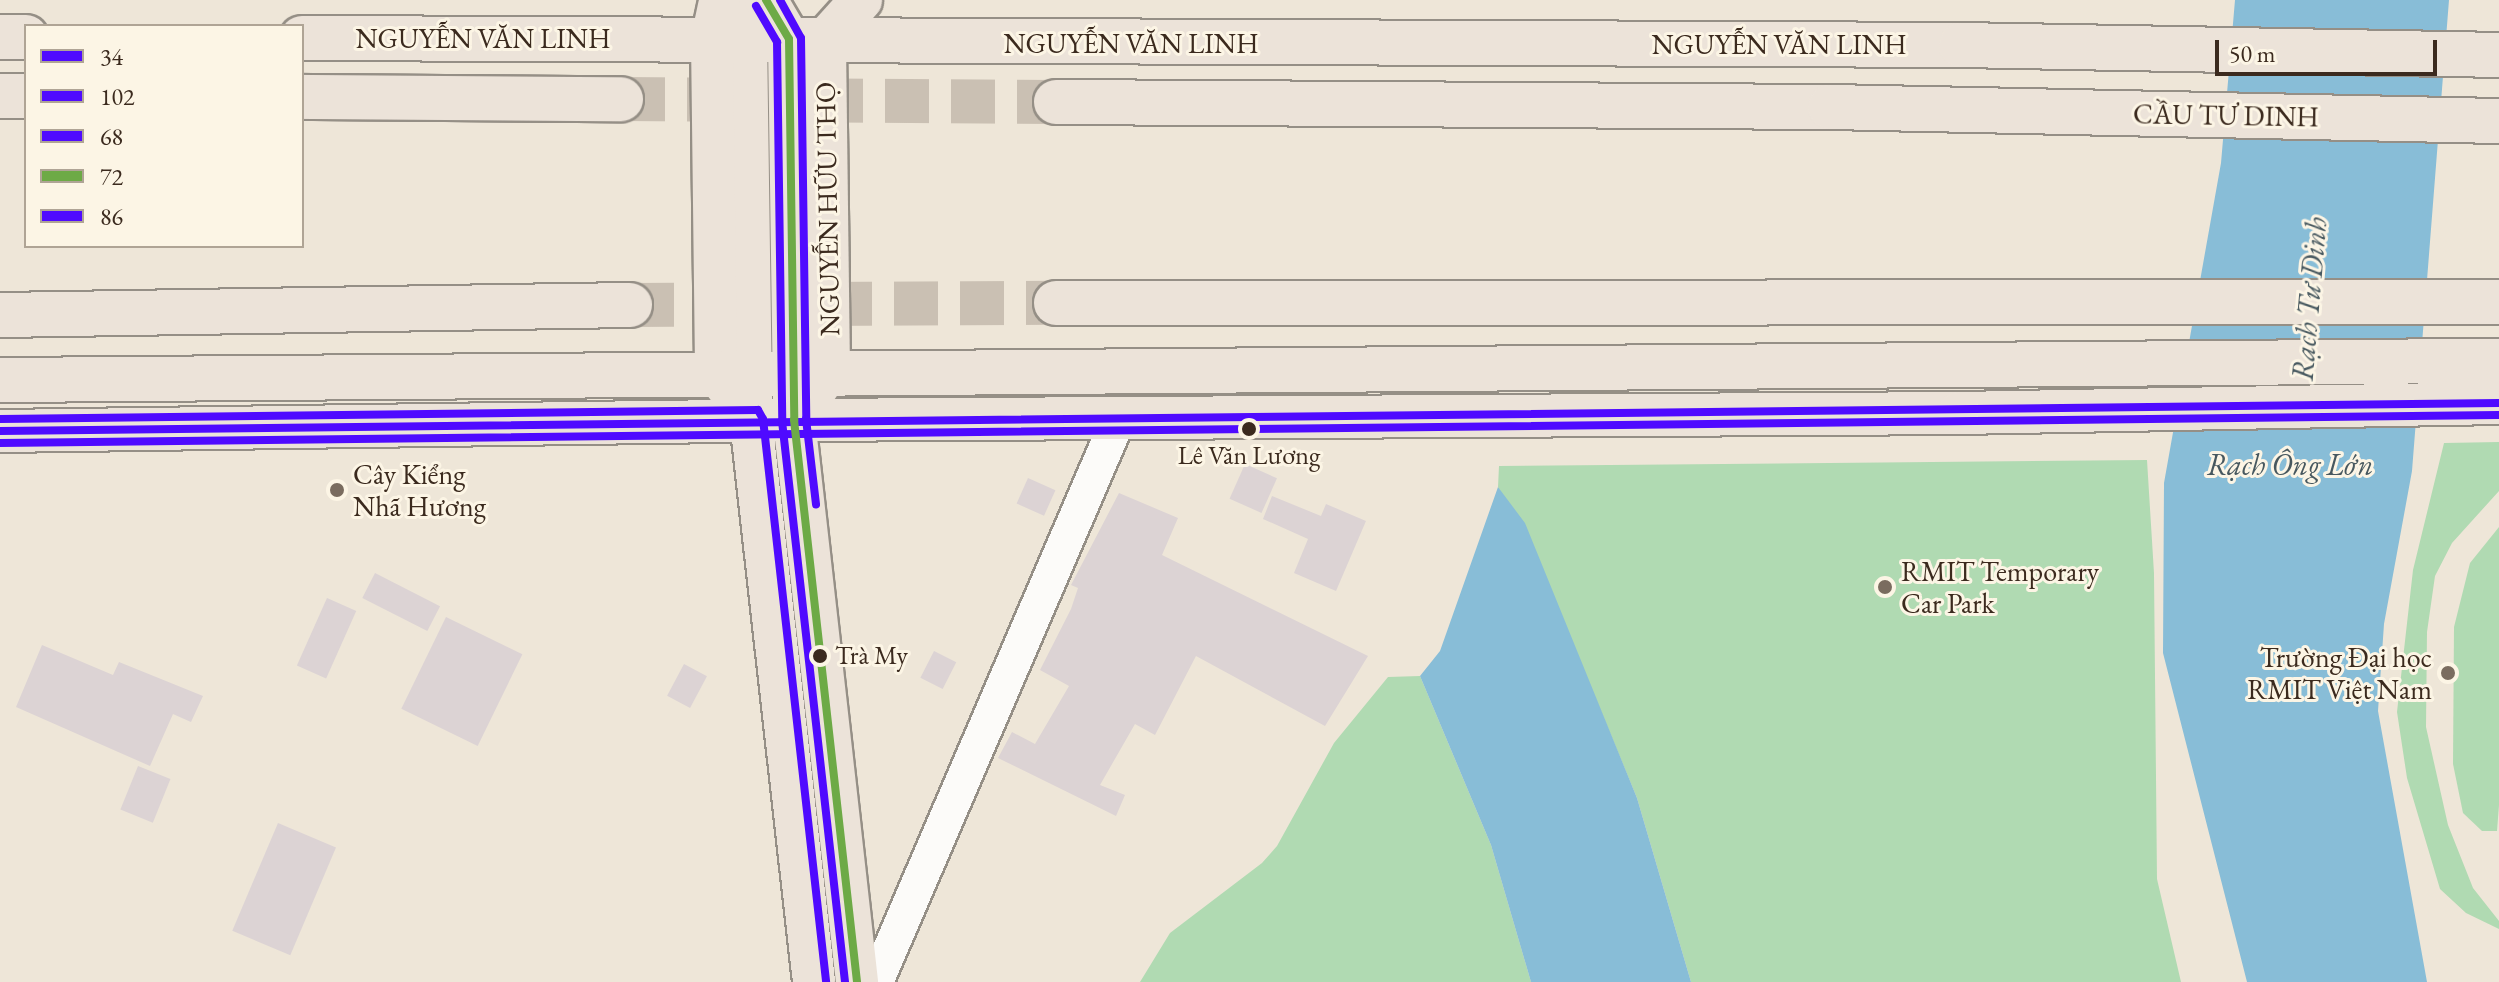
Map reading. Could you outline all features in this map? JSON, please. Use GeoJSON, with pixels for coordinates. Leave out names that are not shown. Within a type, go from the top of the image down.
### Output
{"type":"FeatureCollection","features":[{"type":"Feature","properties":{"kind":"highway","name":"NGUYỄN VĂN LINH"},"geometry":{"type":"LineString","coordinates":[[304,38],[727,19],[807,40],[1961,45],[2499,55]]}},
{"type":"Feature","properties":{"kind":"highway"},"geometry":{"type":"LineString","coordinates":[[0,37],[24,37]]}},
{"type":"Feature","properties":{"kind":"highway"},"geometry":{"type":"LineString","coordinates":[[0,96],[24,96]]}},
{"type":"Feature","properties":{"kind":"highway"},"geometry":{"type":"LineString","coordinates":[[304,97],[621,99]]}},
{"type":"Feature","properties":{"kind":"highway","name":"CẦU TƯ DINH"},"geometry":{"type":"LineString","coordinates":[[1056,102],[1952,108],[2499,121]]}},
{"type":"Feature","properties":{"kind":"highway"},"geometry":{"type":"LineString","coordinates":[[1056,303],[2499,302]]}},
{"type":"Feature","properties":{"kind":"highway"},"geometry":{"type":"LineString","coordinates":[[0,315],[630,305]]}},
{"type":"Feature","properties":{"kind":"highway"},"geometry":{"type":"LineString","coordinates":[[0,380],[812,371],[2499,361]]}},
{"type":"Feature","properties":{"kind":"main road","name":"NGUYỄN HỮU THỌ"},"geometry":{"type":"LineString","coordinates":[[766,0],[807,40],[812,371],[794,420],[857,982]]}},
{"type":"Feature","properties":{"kind":"main road"},"geometry":{"type":"LineString","coordinates":[[807,40],[861,0]]}},
{"type":"Feature","properties":{"kind":"main road"},"geometry":{"type":"LineString","coordinates":[[727,19],[734,372],[751,420],[807,970]]}},
{"type":"Feature","properties":{"kind":"main road"},"geometry":{"type":"LineString","coordinates":[[0,431],[751,420],[1959,413],[2499,403]]}},
{"type":"Feature","properties":{"kind":"street"},"geometry":{"type":"LineString","coordinates":[[876,982],[1118,420]]}},
{"type":"Feature","properties":{"kind":"green space"},"geometry":{"type":"Polygon","coordinates":[[[2499,442],[2499,491],[2452,543],[2435,576],[2427,632],[2426,727],[2448,825],[2473,888],[2499,921],[2499,929],[2466,913],[2440,889],[2407,778],[2397,712],[2413,570],[2444,443],[2499,442]]]}},
{"type":"Feature","properties":{"kind":"green space"},"geometry":{"type":"Polygon","coordinates":[[[2147,460],[2154,573],[2157,879],[2181,982],[1691,982],[1637,798],[1557,605],[1498,487],[1499,466],[2147,460]]]}},
{"type":"Feature","properties":{"kind":"green space"},"geometry":{"type":"Polygon","coordinates":[[[2499,527],[2499,805],[2497,831],[2482,831],[2463,813],[2453,764],[2454,627],[2470,563],[2499,527]]]}},
{"type":"Feature","properties":{"kind":"green space"},"geometry":{"type":"Polygon","coordinates":[[[1420,676],[1491,845],[1531,982],[1140,982],[1170,933],[1262,863],[1277,846],[1334,743],[1388,677],[1420,676]]]}},
{"type":"Feature","properties":{"kind":"water","name":"Rạch Ông Lớn"},"geometry":{"type":"Polygon","coordinates":[[[2235,0],[2449,0],[2412,471],[2384,624],[2378,711],[2427,982],[2247,982],[2163,653],[2164,483],[2221,163],[2235,0]]]}},
{"type":"Feature","properties":{"kind":"water"},"geometry":{"type":"Polygon","coordinates":[[[1498,487],[1525,523],[1637,798],[1691,982],[1531,982],[1491,845],[1420,676],[1440,651],[1498,487]]]}},
{"type":"Feature","properties":{"kind":"building"},"geometry":{"type":"Polygon","coordinates":[[[1245,464],[1277,478],[1262,513],[1230,499],[1245,464]]]}},
{"type":"Feature","properties":{"kind":"building"},"geometry":{"type":"Polygon","coordinates":[[[1028,478],[1055,490],[1044,516],[1017,504],[1028,478]]]}},
{"type":"Feature","properties":{"kind":"building"},"geometry":{"type":"Polygon","coordinates":[[[1119,493],[1178,518],[1162,555],[1368,656],[1325,726],[1196,656],[1155,735],[1135,724],[1100,785],[1125,795],[1116,816],[998,758],[1012,732],[1035,744],[1069,686],[1040,670],[1071,609],[1078,588],[1071,585],[1119,493]]]}},
{"type":"Feature","properties":{"kind":"building"},"geometry":{"type":"Polygon","coordinates":[[[1272,496],[1321,516],[1326,504],[1366,521],[1336,591],[1294,573],[1308,539],[1263,519],[1272,496]]]}},
{"type":"Feature","properties":{"kind":"building"},"geometry":{"type":"Polygon","coordinates":[[[375,573],[440,606],[427,631],[362,598],[375,573]]]}},
{"type":"Feature","properties":{"kind":"building"},"geometry":{"type":"Polygon","coordinates":[[[327,598],[356,611],[326,679],[297,666],[327,598]]]}},
{"type":"Feature","properties":{"kind":"building"},"geometry":{"type":"Polygon","coordinates":[[[446,617],[522,654],[478,746],[401,709],[446,617]]]}},
{"type":"Feature","properties":{"kind":"building"},"geometry":{"type":"Polygon","coordinates":[[[42,645],[113,675],[119,662],[203,696],[191,722],[173,714],[150,766],[16,707],[42,645]]]}},
{"type":"Feature","properties":{"kind":"building"},"geometry":{"type":"Polygon","coordinates":[[[934,651],[956,662],[943,689],[920,678],[934,651]]]}},
{"type":"Feature","properties":{"kind":"building"},"geometry":{"type":"Polygon","coordinates":[[[684,664],[707,676],[690,708],[667,696],[684,664]]]}},
{"type":"Feature","properties":{"kind":"building"},"geometry":{"type":"Polygon","coordinates":[[[138,766],[170,779],[153,823],[120,810],[138,766]]]}},
{"type":"Feature","properties":{"kind":"building"},"geometry":{"type":"Polygon","coordinates":[[[278,823],[336,848],[290,955],[232,931],[278,823]]]}},
{"type":"Feature","properties":{"kind":"tunnel"},"geometry":{"type":"LineString","coordinates":[[621,99],[1056,102]]}},
{"type":"Feature","properties":{"kind":"tunnel"},"geometry":{"type":"LineString","coordinates":[[630,305],[1056,303]]}},
{"type":"Feature","properties":{"kind":"transit line","name":"72"},"geometry":{"type":"LineString","coordinates":[[766,0],[789,39],[794,420],[857,982]]}},
{"type":"Feature","properties":{"kind":"transit line","name":"68"},"geometry":{"type":"LineString","coordinates":[[780,0],[801,38],[806,419],[816,504]]}},
{"type":"Feature","properties":{"kind":"transit line","name":"86"},"geometry":{"type":"LineString","coordinates":[[756,6],[777,42],[782,421],[845,982]]}},
{"type":"Feature","properties":{"kind":"transit line","name":"34"},"geometry":{"type":"LineString","coordinates":[[0,431],[2499,403]]}},
{"type":"Feature","properties":{"kind":"transit line","name":"68"},"geometry":{"type":"LineString","coordinates":[[0,419],[758,410],[763,419],[826,981]]}},
{"type":"Feature","properties":{"kind":"transit line","name":"102"},"geometry":{"type":"LineString","coordinates":[[0,443],[2499,415]]}},
{"type":"Feature","properties":{"kind":"place","name":"Lê Văn Lương"},"geometry":{"type":"Point","coordinates":[1249,429]}},
{"type":"Feature","properties":{"kind":"place","name":"Cây Kiểng Nhã Hương"},"geometry":{"type":"Point","coordinates":[337,490]}},
{"type":"Feature","properties":{"kind":"place","name":"RMIT Temporary Car Park"},"geometry":{"type":"Point","coordinates":[1885,587]}},
{"type":"Feature","properties":{"kind":"place","name":"Trà My"},"geometry":{"type":"Point","coordinates":[820,656]}},
{"type":"Feature","properties":{"kind":"place","name":"Trường Đại học RMIT Việt Nam"},"geometry":{"type":"Point","coordinates":[2448,673]}},
{"type":"Feature","properties":{"kind":"water label","name":"Rạch Tư Dinh"},"geometry":{"type":"Point","coordinates":[2310,299]}}]}
